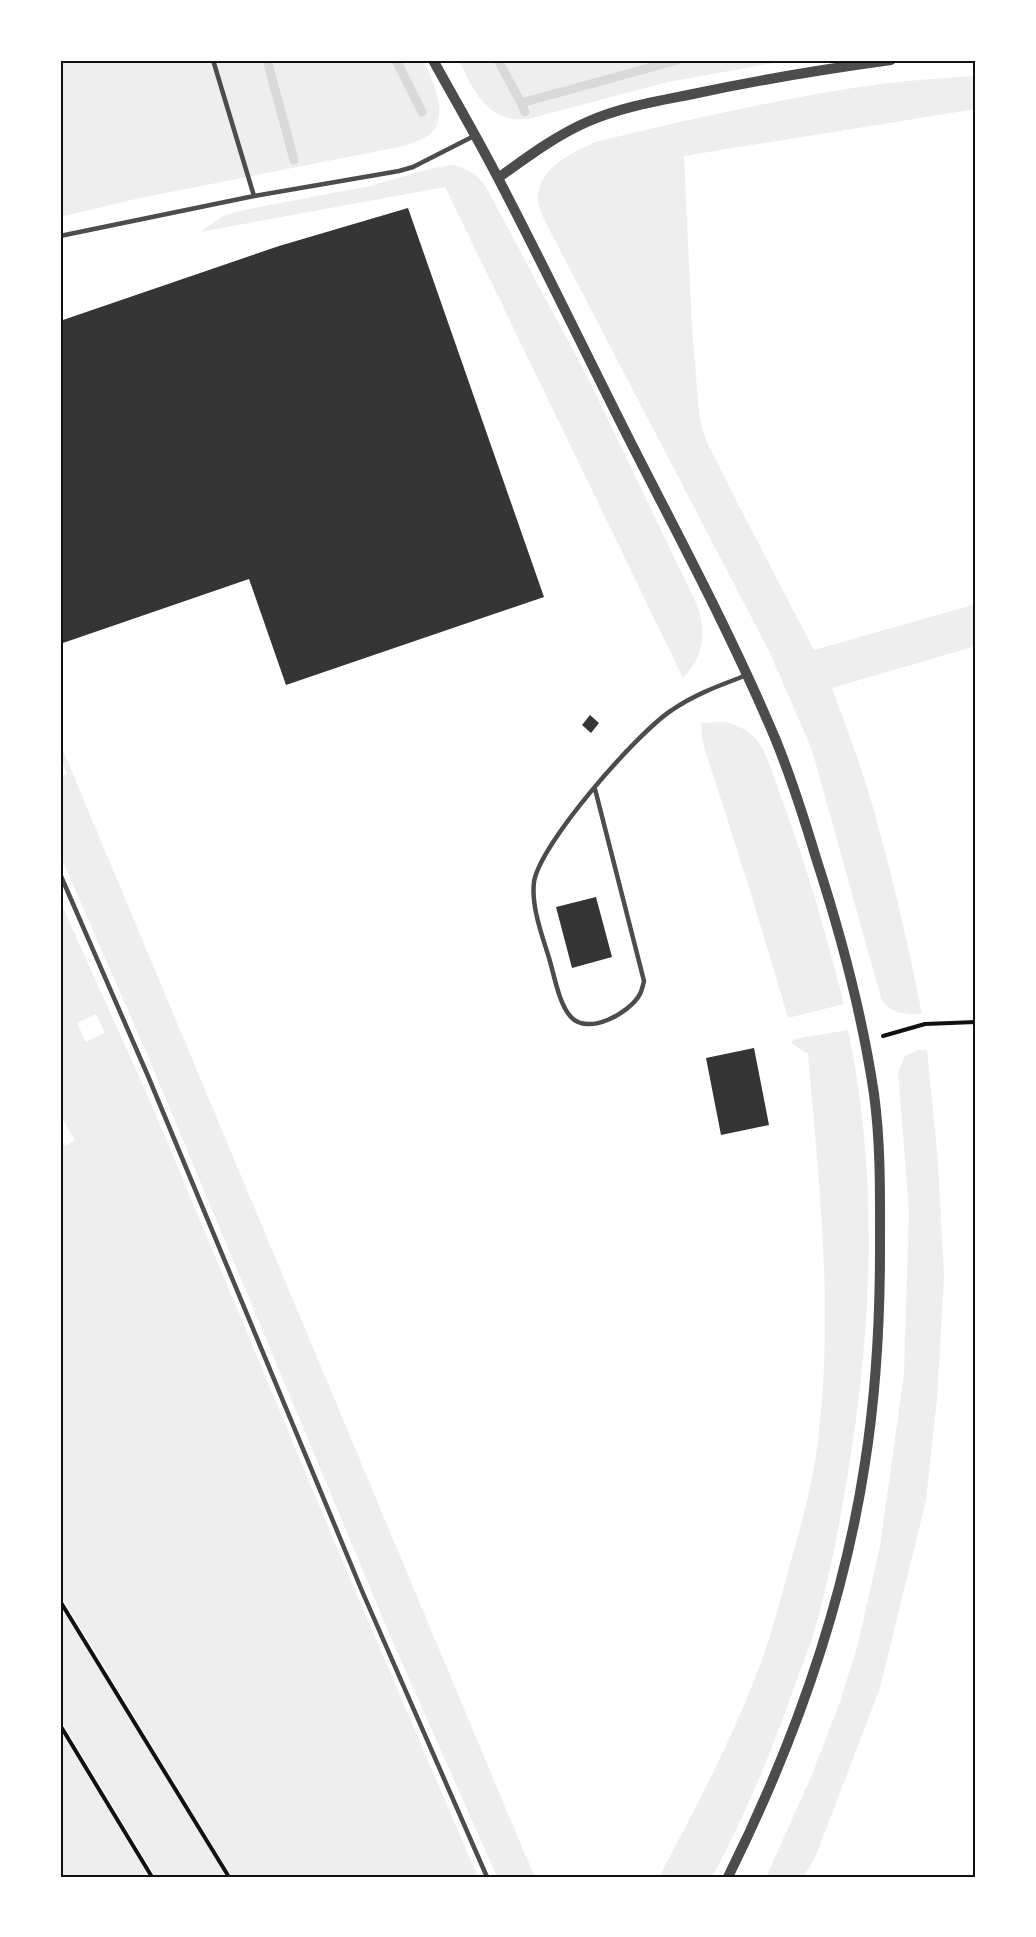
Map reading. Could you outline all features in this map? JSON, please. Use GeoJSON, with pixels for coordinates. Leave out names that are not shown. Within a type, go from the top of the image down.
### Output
{"type":"FeatureCollection","features":[{"type":"Feature","properties":{"kind":"street"},"geometry":{"type":"LineString","coordinates":[[434,60],[498,178],[747,675],[776,741],[805,820],[834,915],[865,1041],[875,1099],[880,1186],[878,1343],[865,1465],[844,1570],[811,1682],[780,1765],[728,1877]]}},
{"type":"Feature","properties":{"kind":"street"},"geometry":{"type":"LineString","coordinates":[[498,178],[572,129],[602,116],[702,92],[891,60]]}},
{"type":"Feature","properties":{"kind":"lane"},"geometry":{"type":"LineString","coordinates":[[213,60],[254,196]]}},
{"type":"Feature","properties":{"kind":"lane"},"geometry":{"type":"LineString","coordinates":[[60,236],[254,196],[399,171],[413,167],[474,136]]}},
{"type":"Feature","properties":{"kind":"lane"},"geometry":{"type":"LineString","coordinates":[[595,789],[644,981],[640,994],[628,1008],[609,1019],[592,1025],[571,1018],[562,1000],[538,916],[534,885],[537,872],[552,843],[595,789],[642,736],[672,710],[693,697],[747,675]]}},
{"type":"Feature","properties":{"kind":"lane"},"geometry":{"type":"LineString","coordinates":[[60,874],[153,1086],[362,1591],[487,1877]]}},
{"type":"Feature","properties":{"kind":"path"},"geometry":{"type":"LineString","coordinates":[[865,1041],[925,1024],[976,1022]]}},
{"type":"Feature","properties":{"kind":"path"},"geometry":{"type":"LineString","coordinates":[[60,1601],[229,1877]]}},
{"type":"Feature","properties":{"kind":"path"},"geometry":{"type":"LineString","coordinates":[[60,1725],[152,1877]]}},
{"type":"Feature","properties":{"kind":"shaded area"},"geometry":{"type":"Polygon","coordinates":[[[60,60],[423,60],[435,87],[439,118],[430,134],[404,146],[140,198],[60,217],[60,60]]]}},
{"type":"Feature","properties":{"kind":"shaded area"},"geometry":{"type":"Polygon","coordinates":[[[458,60],[790,60],[668,82],[528,119],[514,119],[502,116],[484,103],[458,60]]]}},
{"type":"Feature","properties":{"kind":"shaded area"},"geometry":{"type":"Polygon","coordinates":[[[976,76],[976,109],[684,156],[692,328],[702,429],[741,510],[814,650],[976,604],[976,646],[832,688],[871,802],[901,916],[922,1014],[910,1014],[893,1011],[881,998],[812,750],[769,651],[549,229],[540,210],[538,198],[539,188],[551,169],[569,155],[599,141],[810,95],[893,83],[976,76]]]}},
{"type":"Feature","properties":{"kind":"shaded area"},"geometry":{"type":"Polygon","coordinates":[[[451,165],[471,172],[486,187],[589,380],[697,605],[702,625],[702,644],[690,670],[683,678],[445,187],[200,232],[223,216],[244,210],[370,186],[451,165]]]}},
{"type":"Feature","properties":{"kind":"shaded area"},"geometry":{"type":"Polygon","coordinates":[[[725,722],[742,728],[753,736],[767,758],[807,872],[844,1004],[788,1018],[702,740],[701,723],[725,722]]]}},
{"type":"Feature","properties":{"kind":"shaded area"},"geometry":{"type":"Polygon","coordinates":[[[60,743],[535,1877],[497,1877],[391,1638],[146,1052],[60,855],[60,777],[67,774],[60,757],[60,743]]]}},
{"type":"Feature","properties":{"kind":"shaded area"},"geometry":{"type":"Polygon","coordinates":[[[60,901],[151,1103],[340,1555],[478,1877],[232,1877],[60,1594],[60,1137],[65,1146],[75,1140],[60,1115],[60,901]],[[96,1014],[77,1023],[86,1042],[105,1033],[96,1014]]]}},
{"type":"Feature","properties":{"kind":"shaded area"},"geometry":{"type":"Polygon","coordinates":[[[848,1030],[865,1147],[868,1207],[866,1326],[853,1444],[829,1571],[812,1639],[773,1745],[745,1812],[712,1877],[659,1877],[716,1766],[754,1680],[775,1619],[810,1487],[823,1392],[825,1295],[823,1247],[808,1054],[791,1043],[794,1039],[848,1030]]]}},
{"type":"Feature","properties":{"kind":"shaded area"},"geometry":{"type":"Polygon","coordinates":[[[919,1050],[927,1050],[938,1162],[944,1276],[937,1399],[926,1500],[880,1688],[815,1858],[803,1877],[766,1877],[811,1777],[840,1702],[858,1644],[880,1546],[904,1374],[909,1210],[898,1072],[905,1056],[919,1050]]]}},
{"type":"Feature","properties":{"kind":"shaded area"},"geometry":{"type":"Polygon","coordinates":[[[60,1605],[227,1877],[156,1877],[60,1719],[60,1605]]]}},
{"type":"Feature","properties":{"kind":"shaded area"},"geometry":{"type":"Polygon","coordinates":[[[60,1730],[149,1877],[60,1877],[60,1730]]]}},
{"type":"Feature","properties":{"kind":"building"},"geometry":{"type":"Polygon","coordinates":[[[408,208],[544,597],[286,685],[249,579],[60,644],[60,321],[279,246],[408,208]]]}},
{"type":"Feature","properties":{"kind":"building"},"geometry":{"type":"Polygon","coordinates":[[[590,715],[599,723],[591,733],[582,725],[590,715]]]}},
{"type":"Feature","properties":{"kind":"building"},"geometry":{"type":"Polygon","coordinates":[[[596,897],[612,957],[572,968],[556,907],[596,897]]]}},
{"type":"Feature","properties":{"kind":"building"},"geometry":{"type":"Polygon","coordinates":[[[754,1048],[769,1125],[721,1135],[706,1058],[754,1048]]]}},
{"type":"Feature","properties":{"kind":"waterway"},"geometry":{"type":"LineString","coordinates":[[267,60],[294,160]]}},
{"type":"Feature","properties":{"kind":"waterway"},"geometry":{"type":"LineString","coordinates":[[396,60],[422,112]]}},
{"type":"Feature","properties":{"kind":"waterway"},"geometry":{"type":"LineString","coordinates":[[498,60],[521,103]]}},
{"type":"Feature","properties":{"kind":"waterway"},"geometry":{"type":"LineString","coordinates":[[525,112],[521,103],[678,60]]}}]}
